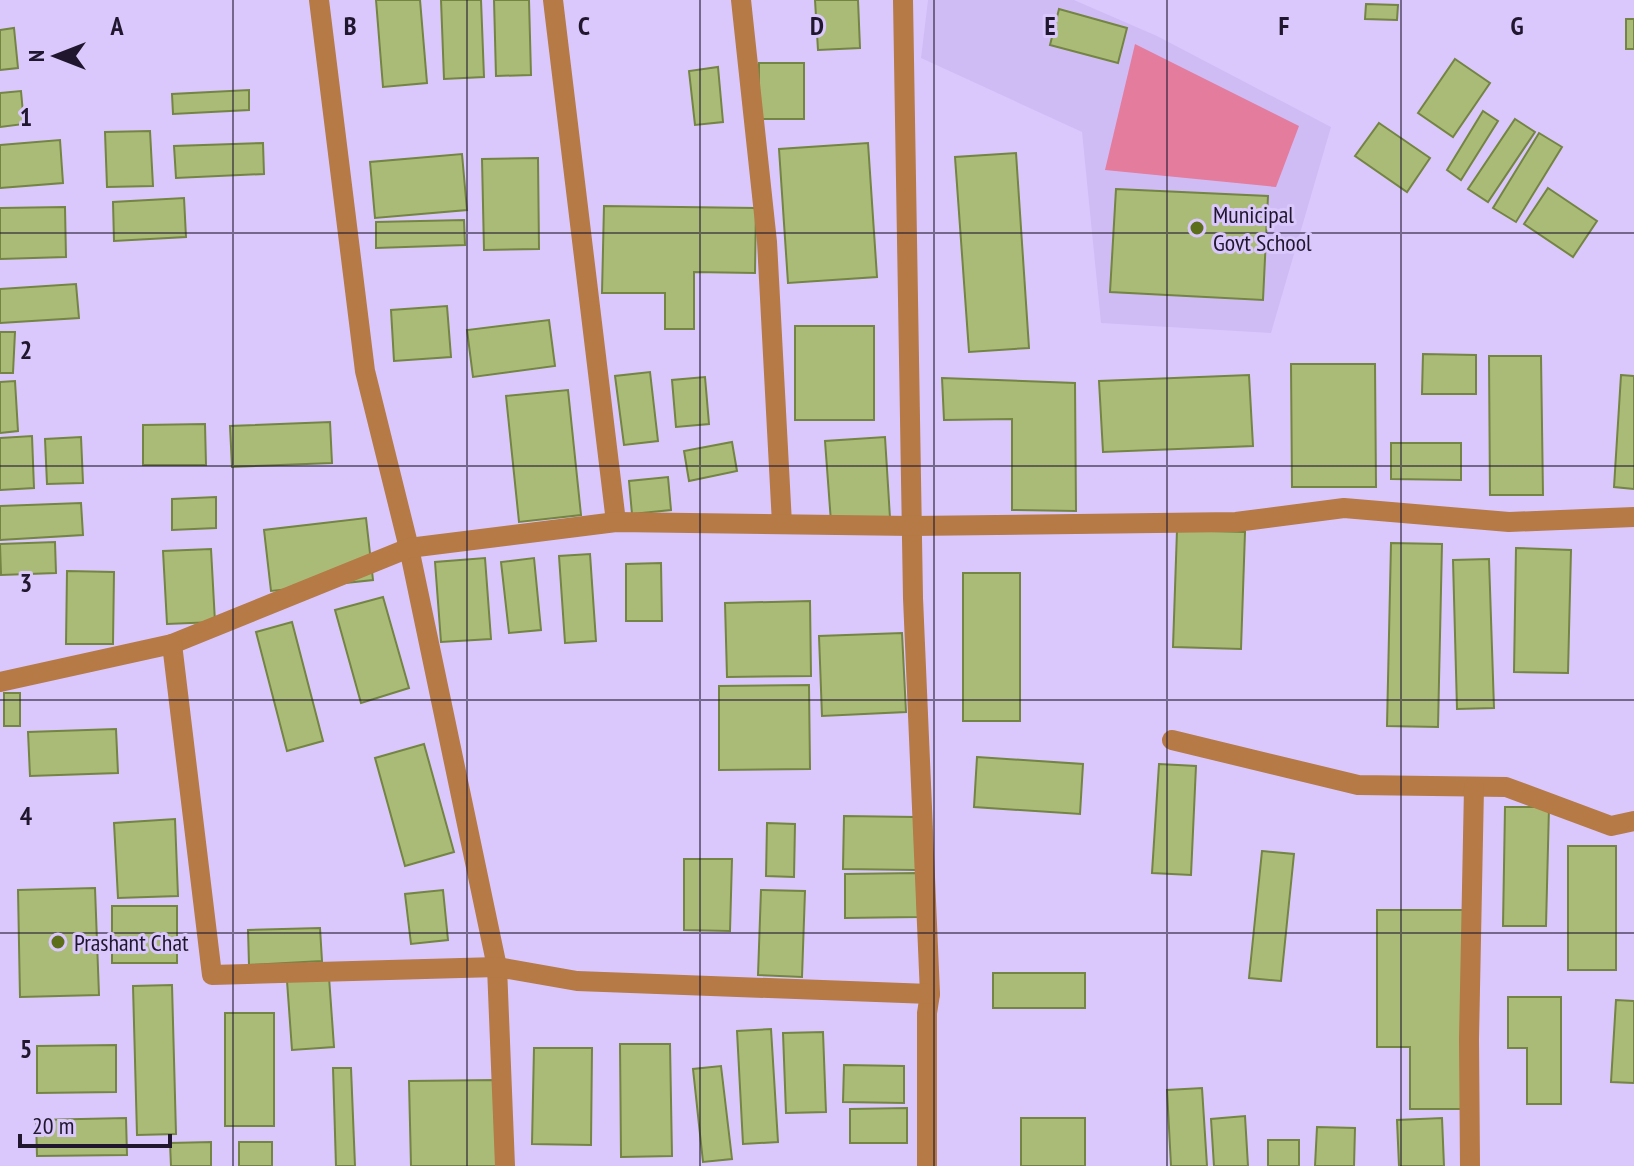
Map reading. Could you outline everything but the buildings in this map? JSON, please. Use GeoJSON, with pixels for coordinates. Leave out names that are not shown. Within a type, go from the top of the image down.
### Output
{"type":"FeatureCollection","features":[{"type":"Feature","properties":{"kind":"street"},"geometry":{"type":"LineString","coordinates":[[319,0],[365,371],[409,548],[497,967],[505,1166]]}},
{"type":"Feature","properties":{"kind":"street"},"geometry":{"type":"LineString","coordinates":[[553,0],[616,522]]}},
{"type":"Feature","properties":{"kind":"street"},"geometry":{"type":"LineString","coordinates":[[741,0],[767,242],[782,524]]}},
{"type":"Feature","properties":{"kind":"street"},"geometry":{"type":"LineString","coordinates":[[903,0],[913,598],[930,994],[927,1013],[927,1166]]}},
{"type":"Feature","properties":{"kind":"street"},"geometry":{"type":"LineString","coordinates":[[0,682],[172,644],[409,548],[616,522],[912,526],[1236,522],[1344,508],[1509,522],[1634,517]]}},
{"type":"Feature","properties":{"kind":"street"},"geometry":{"type":"LineString","coordinates":[[172,644],[212,975],[497,967],[577,981],[930,994]]}},
{"type":"Feature","properties":{"kind":"street"},"geometry":{"type":"LineString","coordinates":[[1172,740],[1358,785],[1506,787],[1611,826],[1634,821]]}},
{"type":"Feature","properties":{"kind":"street"},"geometry":{"type":"LineString","coordinates":[[1470,1166],[1474,787]]}},
{"type":"Feature","properties":{"kind":"shaded area","name":"Municipal Govt School"},"geometry":{"type":"Polygon","coordinates":[[[928,0],[1074,0],[1157,36],[1331,127],[1271,333],[1101,323],[1082,132],[921,58],[928,0]]]}},
{"type":"Feature","properties":{"kind":"shaded area"},"geometry":{"type":"Polygon","coordinates":[[[1135,44],[1299,126],[1276,187],[1105,170],[1135,44]]]}},
{"type":"Feature","properties":{"kind":"place","name":"Municipal Govt School"},"geometry":{"type":"Point","coordinates":[1197,228]}},
{"type":"Feature","properties":{"kind":"place","name":"Prashant Chat"},"geometry":{"type":"Point","coordinates":[58,942]}}]}
